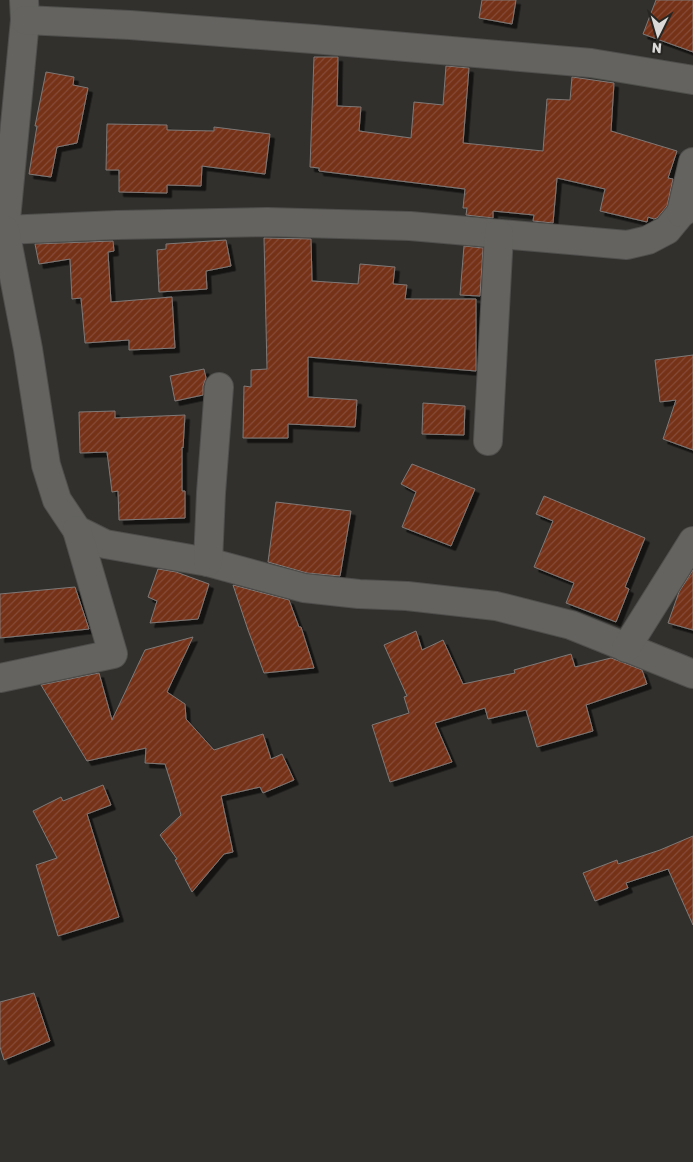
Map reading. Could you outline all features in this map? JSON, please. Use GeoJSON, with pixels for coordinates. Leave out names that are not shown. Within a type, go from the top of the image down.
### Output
{"type":"FeatureCollection","features":[{"type":"Feature","properties":{"kind":"street"},"geometry":{"type":"LineString","coordinates":[[0,678],[113,654],[77,530],[57,500],[46,465],[28,349],[2,230],[9,90],[24,10],[140,26],[591,63],[693,80]]}},
{"type":"Feature","properties":{"kind":"street"},"geometry":{"type":"LineString","coordinates":[[2,230],[117,225],[267,222],[410,226],[627,245],[648,240],[667,230],[687,210],[693,162]]}},
{"type":"Feature","properties":{"kind":"street"},"geometry":{"type":"LineString","coordinates":[[488,441],[499,234]]}},
{"type":"Feature","properties":{"kind":"street"},"geometry":{"type":"LineString","coordinates":[[208,562],[210,493],[219,387]]}},
{"type":"Feature","properties":{"kind":"street"},"geometry":{"type":"LineString","coordinates":[[77,530],[105,544],[208,562],[304,588],[359,594],[407,596],[496,606],[571,625],[693,674]]}},
{"type":"Feature","properties":{"kind":"street"},"geometry":{"type":"LineString","coordinates":[[626,648],[693,541]]}},
{"type":"Feature","properties":{"kind":"building"},"geometry":{"type":"Polygon","coordinates":[[[482,0],[516,0],[512,24],[479,18],[482,0]]]}},
{"type":"Feature","properties":{"kind":"building"},"geometry":{"type":"Polygon","coordinates":[[[656,0],[693,0],[693,52],[643,34],[656,0]]]}},
{"type":"Feature","properties":{"kind":"building"},"geometry":{"type":"Polygon","coordinates":[[[314,57],[338,57],[337,106],[361,107],[359,131],[411,138],[414,102],[443,105],[446,66],[469,68],[463,143],[543,151],[547,99],[570,100],[572,77],[614,83],[611,131],[677,151],[668,178],[673,179],[667,206],[657,218],[648,217],[647,222],[600,211],[605,189],[557,178],[553,223],[533,221],[534,215],[493,211],[493,218],[466,215],[467,208],[463,208],[465,189],[319,171],[319,168],[310,167],[314,57]]]}},
{"type":"Feature","properties":{"kind":"building"},"geometry":{"type":"Polygon","coordinates":[[[46,72],[74,77],[73,85],[88,88],[77,143],[57,147],[51,177],[29,174],[37,126],[35,126],[46,72]]]}},
{"type":"Feature","properties":{"kind":"building"},"geometry":{"type":"Polygon","coordinates":[[[107,124],[167,125],[167,130],[214,131],[214,127],[270,134],[265,174],[202,166],[201,186],[167,185],[167,193],[119,192],[119,170],[106,170],[107,124]]]}},
{"type":"Feature","properties":{"kind":"building"},"geometry":{"type":"Polygon","coordinates":[[[264,238],[311,239],[312,281],[358,284],[360,264],[395,267],[393,284],[407,285],[405,299],[476,299],[476,371],[308,357],[308,397],[357,400],[355,427],[288,424],[288,438],[243,438],[244,386],[251,387],[251,370],[267,369],[264,238]]]}},
{"type":"Feature","properties":{"kind":"building"},"geometry":{"type":"Polygon","coordinates":[[[226,240],[231,266],[206,271],[207,289],[159,292],[157,250],[166,249],[166,244],[226,240]]]}},
{"type":"Feature","properties":{"kind":"building"},"geometry":{"type":"Polygon","coordinates":[[[113,241],[114,251],[108,252],[111,302],[172,297],[175,348],[129,350],[129,340],[85,343],[81,298],[72,299],[70,259],[39,264],[35,244],[113,241]]]}},
{"type":"Feature","properties":{"kind":"building"},"geometry":{"type":"Polygon","coordinates":[[[464,246],[483,248],[480,296],[460,295],[464,246]]]}},
{"type":"Feature","properties":{"kind":"building"},"geometry":{"type":"Polygon","coordinates":[[[693,355],[693,450],[663,439],[676,400],[660,402],[655,360],[693,355]]]}},
{"type":"Feature","properties":{"kind":"building"},"geometry":{"type":"Polygon","coordinates":[[[204,369],[206,378],[203,386],[203,395],[175,401],[170,376],[204,369]]]}},
{"type":"Feature","properties":{"kind":"building"},"geometry":{"type":"Polygon","coordinates":[[[423,403],[465,406],[464,435],[422,434],[423,403]]]}},
{"type":"Feature","properties":{"kind":"building"},"geometry":{"type":"Polygon","coordinates":[[[115,411],[115,418],[185,415],[182,447],[182,491],[185,491],[185,518],[119,520],[118,491],[112,492],[107,452],[80,453],[79,412],[115,411]]]}},
{"type":"Feature","properties":{"kind":"building"},"geometry":{"type":"Polygon","coordinates":[[[412,464],[475,489],[451,546],[402,527],[416,492],[401,484],[412,464]]]}},
{"type":"Feature","properties":{"kind":"building"},"geometry":{"type":"Polygon","coordinates":[[[544,496],[645,538],[625,587],[629,589],[616,622],[566,603],[574,583],[534,567],[553,521],[536,514],[544,496]]]}},
{"type":"Feature","properties":{"kind":"building"},"geometry":{"type":"Polygon","coordinates":[[[276,502],[351,511],[340,576],[307,573],[268,562],[276,502]]]}},
{"type":"Feature","properties":{"kind":"building"},"geometry":{"type":"Polygon","coordinates":[[[158,569],[176,572],[209,584],[198,619],[150,623],[157,601],[148,597],[158,569]]]}},
{"type":"Feature","properties":{"kind":"building"},"geometry":{"type":"Polygon","coordinates":[[[693,570],[693,630],[668,623],[679,592],[693,570]]]}},
{"type":"Feature","properties":{"kind":"building"},"geometry":{"type":"Polygon","coordinates":[[[233,585],[289,600],[299,627],[301,627],[314,668],[264,673],[233,585]]]}},
{"type":"Feature","properties":{"kind":"building"},"geometry":{"type":"Polygon","coordinates":[[[75,587],[89,629],[0,638],[0,594],[75,587]]]}},
{"type":"Feature","properties":{"kind":"building"},"geometry":{"type":"Polygon","coordinates":[[[416,631],[422,650],[443,640],[463,684],[515,673],[514,670],[571,654],[575,667],[611,658],[642,670],[647,684],[586,705],[593,731],[537,747],[526,710],[488,719],[485,708],[435,723],[452,762],[390,782],[372,725],[409,713],[404,697],[407,696],[384,645],[416,631]]]}},
{"type":"Feature","properties":{"kind":"building"},"geometry":{"type":"Polygon","coordinates":[[[193,637],[167,692],[185,704],[186,719],[214,750],[263,734],[271,759],[282,754],[294,780],[263,793],[260,787],[221,796],[233,852],[224,854],[192,892],[175,860],[177,859],[160,835],[181,815],[165,764],[145,763],[146,748],[87,761],[41,685],[99,673],[112,720],[145,650],[193,637]]]}},
{"type":"Feature","properties":{"kind":"building"},"geometry":{"type":"Polygon","coordinates":[[[103,785],[111,805],[87,814],[119,917],[58,936],[36,865],[57,858],[33,811],[61,797],[63,801],[103,785]]]}},
{"type":"Feature","properties":{"kind":"building"},"geometry":{"type":"Polygon","coordinates":[[[693,836],[693,925],[668,869],[626,883],[628,888],[595,901],[583,873],[617,860],[618,864],[660,850],[693,836]]]}},
{"type":"Feature","properties":{"kind":"building"},"geometry":{"type":"Polygon","coordinates":[[[34,993],[50,1041],[4,1060],[0,1047],[0,1002],[34,993]]]}}]}
